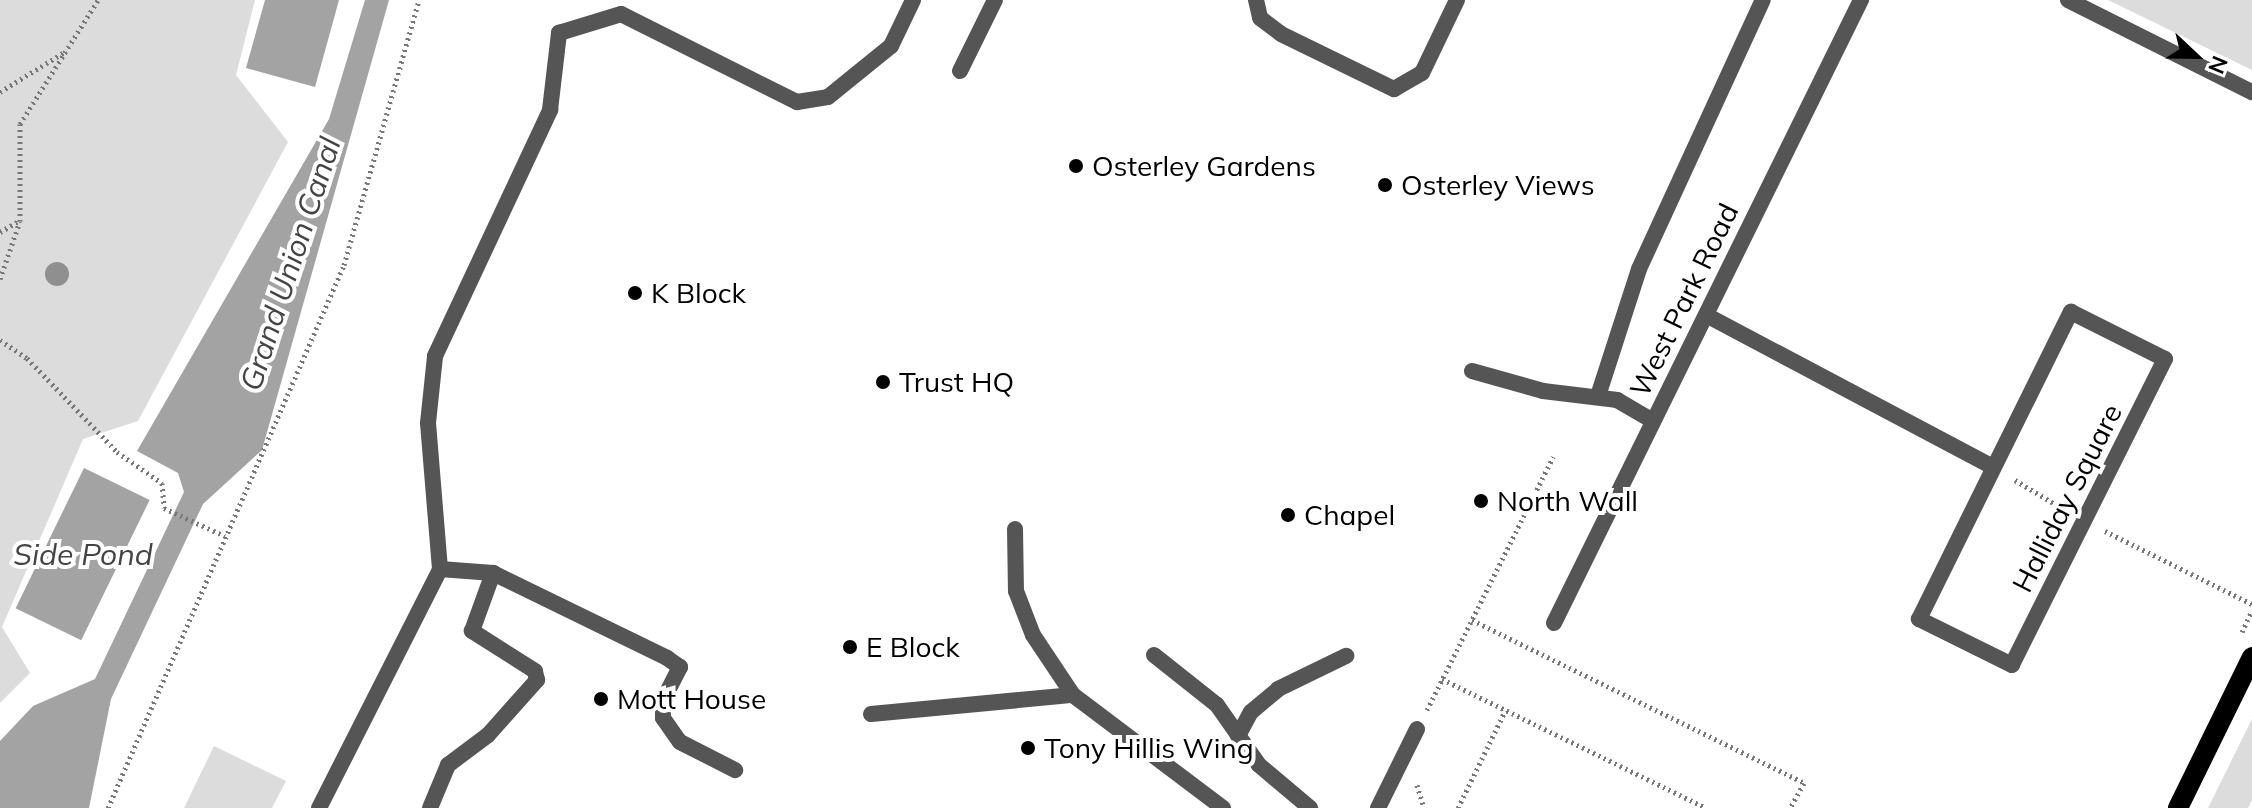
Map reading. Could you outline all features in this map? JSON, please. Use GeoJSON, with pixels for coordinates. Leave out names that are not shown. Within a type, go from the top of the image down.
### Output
{"type":"FeatureCollection","features":[{"type":"Feature","properties":{"kind":"main road"},"geometry":{"type":"LineString","coordinates":[[2178,808],[2252,657]]}},
{"type":"Feature","properties":{"kind":"street"},"geometry":{"type":"LineString","coordinates":[[319,808],[440,569],[428,423],[435,356],[550,110],[559,33],[621,14],[797,102],[828,97],[891,46],[913,0]]}},
{"type":"Feature","properties":{"kind":"street"},"geometry":{"type":"LineString","coordinates":[[960,71],[995,0]]}},
{"type":"Feature","properties":{"kind":"street"},"geometry":{"type":"LineString","coordinates":[[1256,0],[1260,18],[1281,34],[1394,89],[1422,73],[1457,0]]}},
{"type":"Feature","properties":{"kind":"street"},"geometry":{"type":"LineString","coordinates":[[1598,396],[1639,269],[1763,0]]}},
{"type":"Feature","properties":{"kind":"street","name":"West Park Road"},"geometry":{"type":"LineString","coordinates":[[1554,623],[1861,0]]}},
{"type":"Feature","properties":{"kind":"street"},"geometry":{"type":"LineString","coordinates":[[2068,0],[2252,92]]}},
{"type":"Feature","properties":{"kind":"street","name":"Halliday Square"},"geometry":{"type":"LineString","coordinates":[[2071,312],[2165,359],[2084,521],[2012,665],[1919,619],[2071,312]]}},
{"type":"Feature","properties":{"kind":"street"},"geometry":{"type":"LineString","coordinates":[[1706,315],[1993,467]]}},
{"type":"Feature","properties":{"kind":"street"},"geometry":{"type":"LineString","coordinates":[[1472,371],[1543,391],[1598,396],[1653,421]]}},
{"type":"Feature","properties":{"kind":"street"},"geometry":{"type":"LineString","coordinates":[[1015,529],[1016,591],[1033,635],[1073,695],[1223,808]]}},
{"type":"Feature","properties":{"kind":"street"},"geometry":{"type":"LineString","coordinates":[[440,569],[493,573],[680,667],[663,700],[663,718],[680,742],[735,770]]}},
{"type":"Feature","properties":{"kind":"street"},"geometry":{"type":"LineString","coordinates":[[430,808],[448,765],[488,735],[537,680],[535,671],[472,631],[493,573]]}},
{"type":"Feature","properties":{"kind":"street"},"geometry":{"type":"LineString","coordinates":[[1154,655],[1217,705],[1259,765],[1310,808]]}},
{"type":"Feature","properties":{"kind":"street"},"geometry":{"type":"LineString","coordinates":[[1238,736],[1278,689],[1346,656]]}},
{"type":"Feature","properties":{"kind":"street"},"geometry":{"type":"LineString","coordinates":[[871,714],[1073,695]]}},
{"type":"Feature","properties":{"kind":"street"},"geometry":{"type":"LineString","coordinates":[[1378,808],[1417,729]]}},
{"type":"Feature","properties":{"kind":"path"},"geometry":{"type":"LineString","coordinates":[[0,279],[20,221],[20,124],[98,0]]}},
{"type":"Feature","properties":{"kind":"path"},"geometry":{"type":"LineString","coordinates":[[108,808],[344,265],[419,0]]}},
{"type":"Feature","properties":{"kind":"path"},"geometry":{"type":"LineString","coordinates":[[0,92],[67,50]]}},
{"type":"Feature","properties":{"kind":"path"},"geometry":{"type":"LineString","coordinates":[[0,232],[20,221]]}},
{"type":"Feature","properties":{"kind":"path"},"geometry":{"type":"LineString","coordinates":[[0,340],[27,358],[117,452],[162,483],[164,508],[225,536]]}},
{"type":"Feature","properties":{"kind":"path"},"geometry":{"type":"LineString","coordinates":[[1417,729],[1553,457]]}},
{"type":"Feature","properties":{"kind":"path"},"geometry":{"type":"LineString","coordinates":[[1993,467],[2084,521],[2249,602]]}},
{"type":"Feature","properties":{"kind":"path"},"geometry":{"type":"LineString","coordinates":[[1472,620],[1804,783],[1790,808]]}},
{"type":"Feature","properties":{"kind":"path"},"geometry":{"type":"LineString","coordinates":[[1442,679],[1706,808]]}},
{"type":"Feature","properties":{"kind":"path"},"geometry":{"type":"LineString","coordinates":[[1458,808],[1505,711]]}},
{"type":"Feature","properties":{"kind":"shaded area"},"geometry":{"type":"Polygon","coordinates":[[[0,0],[255,0],[236,75],[288,142],[138,421],[83,439],[2,627],[30,673],[0,703],[0,0]]]}},
{"type":"Feature","properties":{"kind":"shaded area"},"geometry":{"type":"Polygon","coordinates":[[[2108,0],[2252,0],[2252,70],[2108,0]]]}},
{"type":"Feature","properties":{"kind":"shaded area"},"geometry":{"type":"Polygon","coordinates":[[[2252,719],[2252,800],[2248,808],[2208,808],[2252,719]]]}},
{"type":"Feature","properties":{"kind":"shaded area"},"geometry":{"type":"Polygon","coordinates":[[[214,746],[286,781],[272,808],[184,808],[214,746]]]}},
{"type":"Feature","properties":{"kind":"water"},"geometry":{"type":"Polygon","coordinates":[[[265,0],[339,0],[315,87],[246,68],[265,0]]]}},
{"type":"Feature","properties":{"kind":"water","name":"Grand Union Canal"},"geometry":{"type":"Polygon","coordinates":[[[365,0],[389,0],[262,450],[203,504],[111,699],[89,808],[0,808],[0,741],[33,706],[95,679],[184,492],[178,473],[137,451],[329,119],[365,0]]]}},
{"type":"Feature","properties":{"kind":"water","name":"Side Pond"},"geometry":{"type":"Polygon","coordinates":[[[84,468],[150,500],[81,640],[16,608],[84,468]]]}},
{"type":"Feature","properties":{"kind":"place","name":"Osterley Gardens"},"geometry":{"type":"Point","coordinates":[1076,166]}},
{"type":"Feature","properties":{"kind":"place","name":"Osterley Views"},"geometry":{"type":"Point","coordinates":[1385,185]}},
{"type":"Feature","properties":{"kind":"place","name":"K Block"},"geometry":{"type":"Point","coordinates":[635,293]}},
{"type":"Feature","properties":{"kind":"place","name":"Trust HQ"},"geometry":{"type":"Point","coordinates":[883,382]}},
{"type":"Feature","properties":{"kind":"place","name":"North Wall"},"geometry":{"type":"Point","coordinates":[1481,501]}},
{"type":"Feature","properties":{"kind":"place","name":"Chapel"},"geometry":{"type":"Point","coordinates":[1288,515]}},
{"type":"Feature","properties":{"kind":"place","name":"E Block"},"geometry":{"type":"Point","coordinates":[850,647]}},
{"type":"Feature","properties":{"kind":"place","name":"Mott House"},"geometry":{"type":"Point","coordinates":[601,699]}},
{"type":"Feature","properties":{"kind":"place","name":"Tony Hillis Wing"},"geometry":{"type":"Point","coordinates":[1028,748]}}]}
